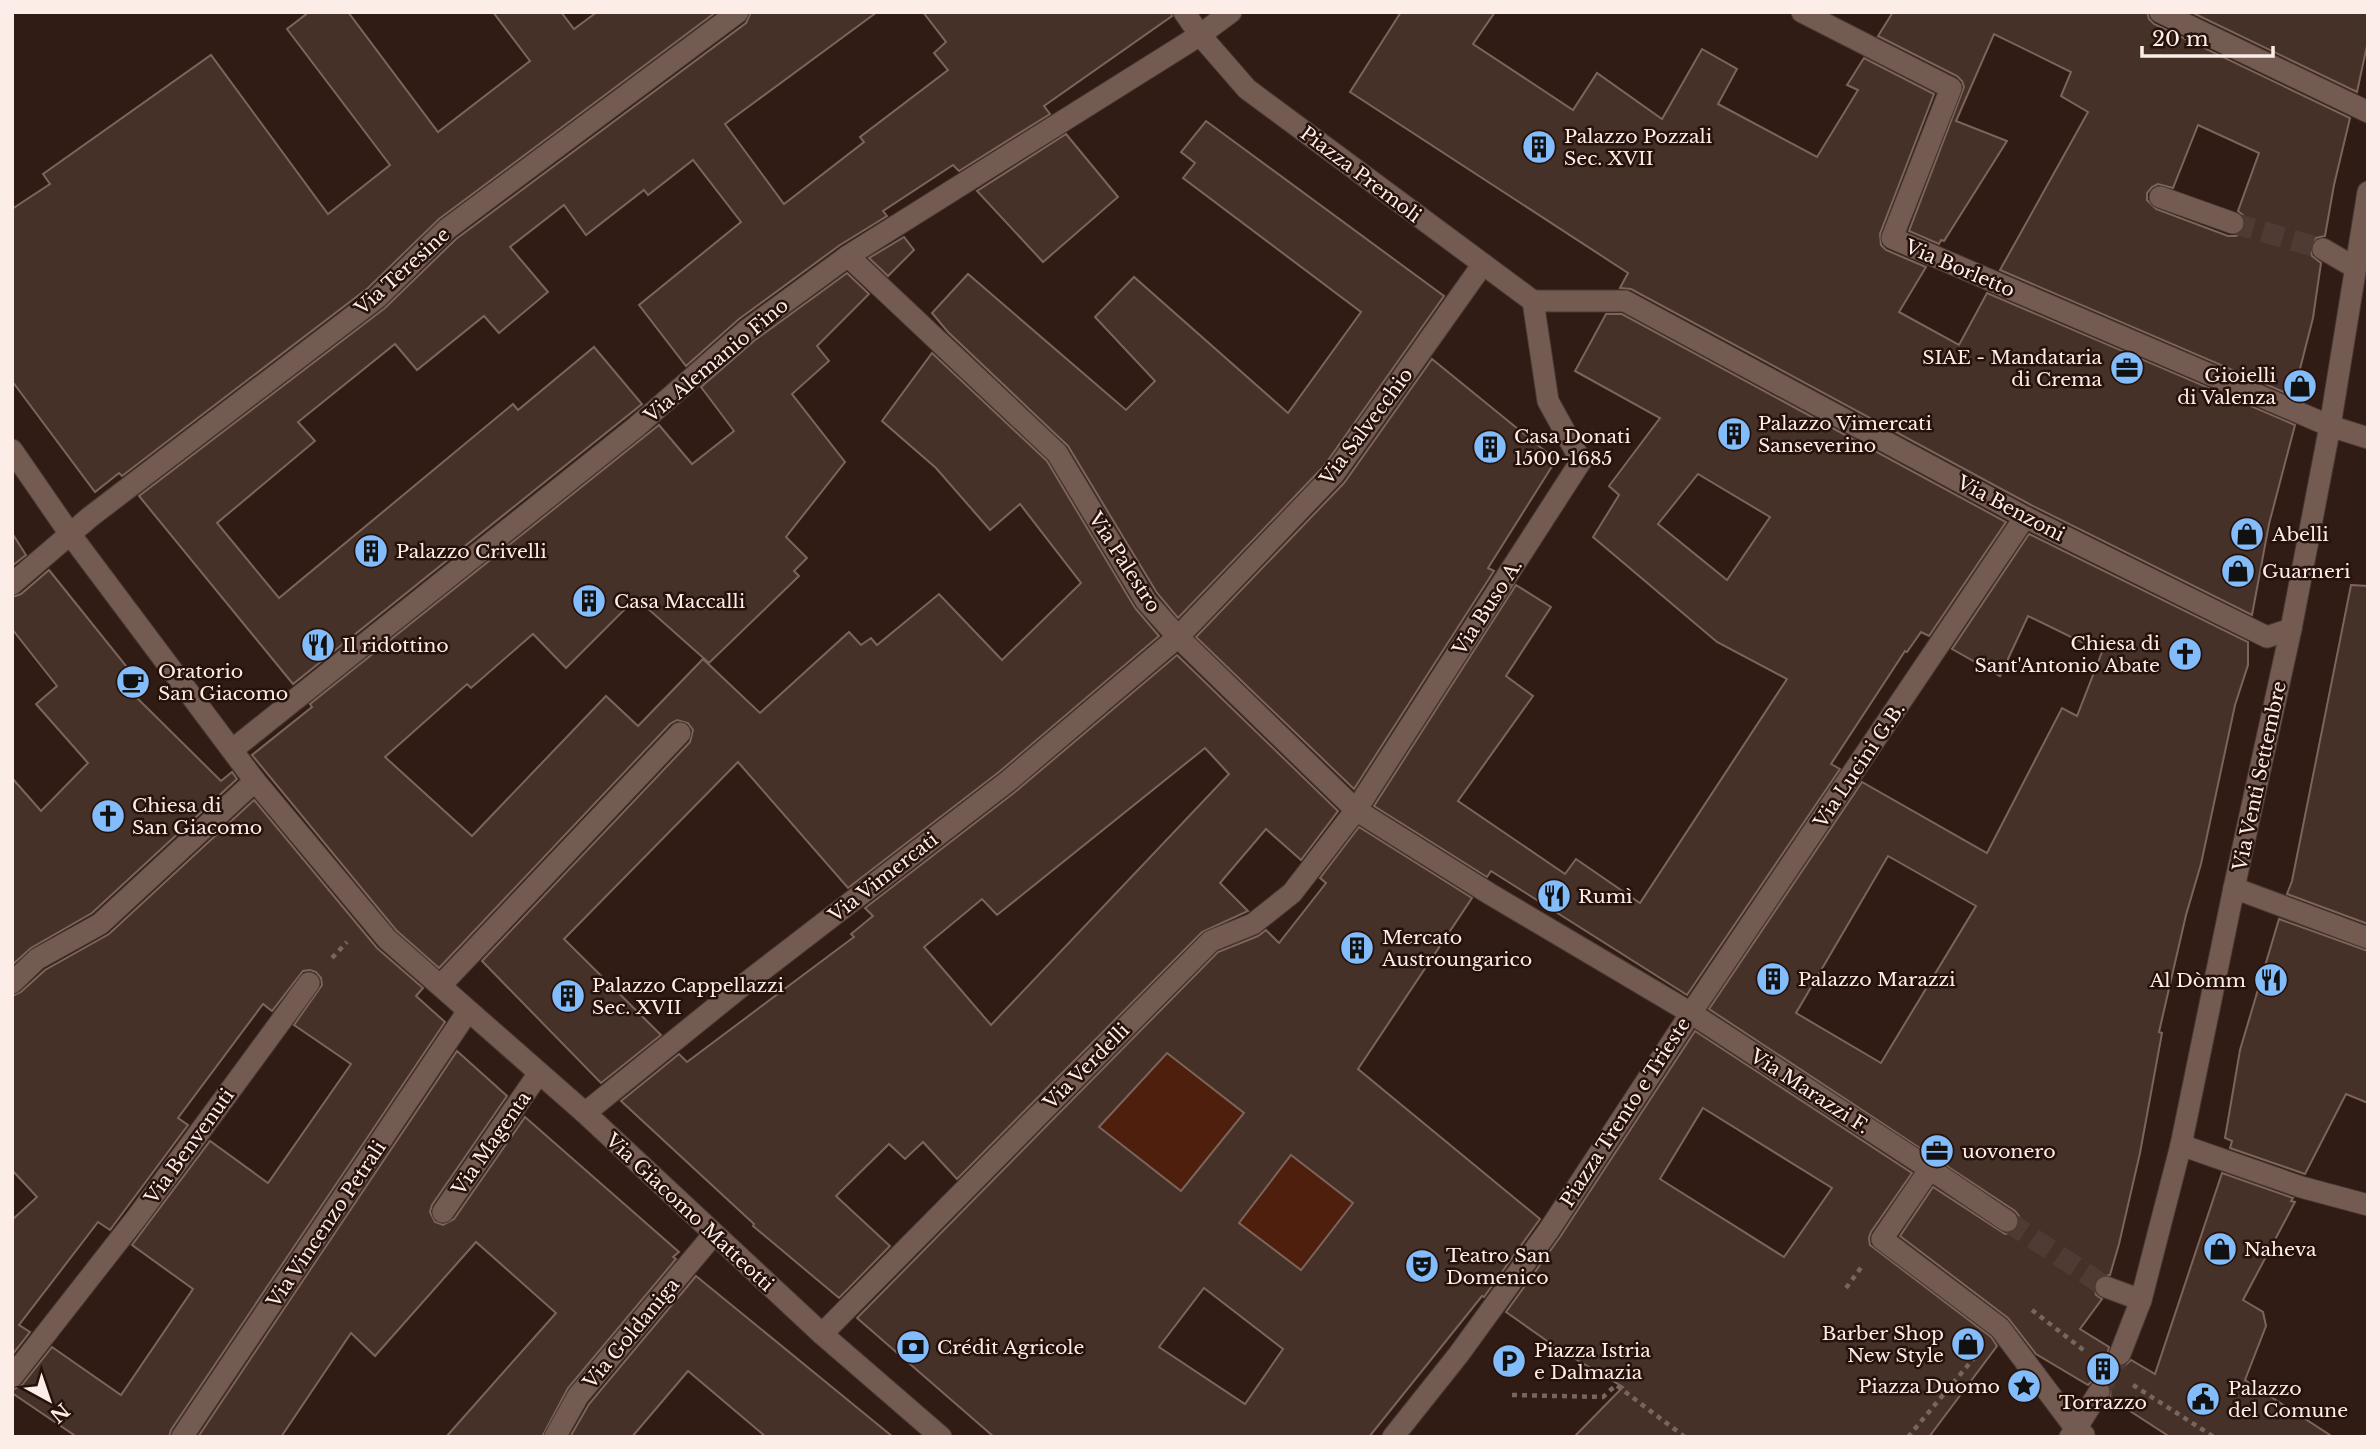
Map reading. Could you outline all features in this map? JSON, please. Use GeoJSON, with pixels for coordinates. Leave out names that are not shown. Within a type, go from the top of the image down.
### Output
{"type":"FeatureCollection","features":[{"type":"Feature","properties":{"kind":"street","name":"Via Teresine"},"geometry":{"type":"LineString","coordinates":[[12,584],[70,534],[377,298],[447,229],[738,12]]}},
{"type":"Feature","properties":{"kind":"street","name":"Piazza Premoli"},"geometry":{"type":"LineString","coordinates":[[1184,12],[1200,35],[1247,89],[1533,301]]}},
{"type":"Feature","properties":{"kind":"street","name":"Via Alemanio Fino"},"geometry":{"type":"LineString","coordinates":[[232,750],[636,426],[747,330],[848,256],[1200,35],[1231,12]]}},
{"type":"Feature","properties":{"kind":"street","name":"Via Borletto"},"geometry":{"type":"LineString","coordinates":[[1802,12],[1951,88],[1892,238],[2330,426]]}},
{"type":"Feature","properties":{"kind":"street"},"geometry":{"type":"LineString","coordinates":[[2160,12],[2368,112]]}},
{"type":"Feature","properties":{"kind":"street","name":"Via Venti Settembre"},"geometry":{"type":"LineString","coordinates":[[2120,1354],[2141,1300],[2181,1145],[2291,629],[2330,426],[2368,192]]}},
{"type":"Feature","properties":{"kind":"street"},"geometry":{"type":"LineString","coordinates":[[2160,197],[2233,223]]}},
{"type":"Feature","properties":{"kind":"street"},"geometry":{"type":"LineString","coordinates":[[2323,249],[2354,267]]}},
{"type":"Feature","properties":{"kind":"street","name":"Via Palestro"},"geometry":{"type":"LineString","coordinates":[[848,256],[1057,453],[1146,601],[1178,637],[1356,810],[1490,894]]}},
{"type":"Feature","properties":{"kind":"street","name":"Via Salvecchio"},"geometry":{"type":"LineString","coordinates":[[1178,637],[1334,474],[1483,264]]}},
{"type":"Feature","properties":{"kind":"street","name":"Via Benzoni"},"geometry":{"type":"LineString","coordinates":[[1533,301],[1625,301],[2025,517],[2267,637],[2291,629]]}},
{"type":"Feature","properties":{"kind":"street","name":"Via Buso A."},"geometry":{"type":"LineString","coordinates":[[1356,810],[1581,461],[1548,401],[1533,301]]}},
{"type":"Feature","properties":{"kind":"street"},"geometry":{"type":"LineString","coordinates":[[2330,426],[2368,438]]}},
{"type":"Feature","properties":{"kind":"street","name":"Via Giacomo Matteotti"},"geometry":{"type":"LineString","coordinates":[[12,450],[70,534],[255,781],[387,939],[585,1113],[822,1334],[941,1437]]}},
{"type":"Feature","properties":{"kind":"street","name":"Via Lucini G.B."},"geometry":{"type":"LineString","coordinates":[[1691,1013],[2025,517]]}},
{"type":"Feature","properties":{"kind":"street","name":"Via Vimercati"},"geometry":{"type":"LineString","coordinates":[[585,1113],[758,974],[1007,782],[1178,637]]}},
{"type":"Feature","properties":{"kind":"street"},"geometry":{"type":"LineString","coordinates":[[441,985],[680,733]]}},
{"type":"Feature","properties":{"kind":"street"},"geometry":{"type":"LineString","coordinates":[[12,983],[37,959],[100,924],[255,781]]}},
{"type":"Feature","properties":{"kind":"street","name":"Via Verdelli"},"geometry":{"type":"LineString","coordinates":[[822,1334],[1211,941],[1253,924],[1292,892],[1356,810]]}},
{"type":"Feature","properties":{"kind":"street"},"geometry":{"type":"LineString","coordinates":[[2234,888],[2368,938]]}},
{"type":"Feature","properties":{"kind":"street","name":"Piazza Trento e Trieste"},"geometry":{"type":"LineString","coordinates":[[1393,1437],[1549,1230],[1691,1013],[1490,894]]}},
{"type":"Feature","properties":{"kind":"street","name":"Via Benvenuti"},"geometry":{"type":"LineString","coordinates":[[12,1377],[138,1216],[309,983]]}},
{"type":"Feature","properties":{"kind":"street","name":"Via Vincenzo Petrali"},"geometry":{"type":"LineString","coordinates":[[182,1437],[468,1011]]}},
{"type":"Feature","properties":{"kind":"street","name":"Via Marazzi F."},"geometry":{"type":"LineString","coordinates":[[1691,1013],[2007,1221]]}},
{"type":"Feature","properties":{"kind":"street","name":"Via Magenta"},"geometry":{"type":"LineString","coordinates":[[443,1212],[539,1073]]}},
{"type":"Feature","properties":{"kind":"street"},"geometry":{"type":"LineString","coordinates":[[2181,1145],[2301,1187],[2368,1205]]}},
{"type":"Feature","properties":{"kind":"street"},"geometry":{"type":"LineString","coordinates":[[1930,1169],[1882,1239],[2000,1328],[2077,1434],[2099,1392]]}},
{"type":"Feature","properties":{"kind":"street","name":"Via Goldaniga"},"geometry":{"type":"LineString","coordinates":[[555,1437],[578,1396],[714,1234]]}},
{"type":"Feature","properties":{"kind":"street"},"geometry":{"type":"LineString","coordinates":[[2106,1287],[2141,1300]]}},
{"type":"Feature","properties":{"kind":"path"},"geometry":{"type":"LineString","coordinates":[[309,983],[369,918]]}},
{"type":"Feature","properties":{"kind":"path"},"geometry":{"type":"LineString","coordinates":[[2071,1341],[2091,1356]]}},
{"type":"Feature","properties":{"kind":"path"},"geometry":{"type":"LineString","coordinates":[[1908,1437],[1972,1360]]}},
{"type":"Feature","properties":{"kind":"path"},"geometry":{"type":"LineString","coordinates":[[2129,1383],[2214,1437]]}},
{"type":"Feature","properties":{"kind":"path"},"geometry":{"type":"LineString","coordinates":[[1512,1395],[1603,1396],[1616,1385],[1685,1437]]}},
{"type":"Feature","properties":{"kind":"shaded area"},"geometry":{"type":"Polygon","coordinates":[[[1167,1053],[1244,1113],[1181,1191],[1099,1127],[1167,1053]]]}},
{"type":"Feature","properties":{"kind":"shaded area"},"geometry":{"type":"Polygon","coordinates":[[[1291,1155],[1353,1203],[1301,1270],[1239,1223],[1291,1155]]]}},
{"type":"Feature","properties":{"kind":"building"},"geometry":{"type":"Polygon","coordinates":[[[309,12],[348,12],[438,132],[530,61],[493,12],[561,12],[574,29],[597,12],[716,12],[439,219],[368,288],[122,476],[119,473],[95,492],[12,381],[12,209],[50,184],[43,174],[211,55],[328,214],[390,165],[287,29],[309,12]]]}},
{"type":"Feature","properties":{"kind":"building"},"geometry":{"type":"Polygon","coordinates":[[[751,12],[877,12],[725,124],[784,204],[864,142],[860,137],[948,70],[934,53],[946,42],[923,12],[1171,12],[1172,16],[1044,106],[1050,114],[959,171],[953,165],[883,211],[887,216],[840,245],[739,319],[686,366],[639,305],[741,222],[693,160],[648,195],[644,190],[586,235],[564,205],[510,247],[548,292],[499,333],[484,316],[417,370],[395,344],[298,422],[315,441],[217,523],[279,598],[513,404],[518,410],[594,347],[642,404],[293,684],[139,496],[385,308],[456,239],[746,23],[751,12]]]}},
{"type":"Feature","properties":{"kind":"building"},"geometry":{"type":"Polygon","coordinates":[[[1401,12],[1495,12],[1473,44],[1573,110],[1597,73],[1662,119],[1702,49],[1737,69],[1718,104],[1817,157],[1858,90],[1847,85],[1864,58],[1934,94],[1880,234],[1881,245],[1886,250],[1926,267],[1899,312],[1959,345],[1987,293],[2295,425],[2269,524],[2252,615],[2031,505],[1631,289],[1620,288],[1628,273],[1350,92],[1401,12]]]}},
{"type":"Feature","properties":{"kind":"building"},"geometry":{"type":"Polygon","coordinates":[[[1893,12],[2147,12],[2154,24],[2350,118],[2325,236],[2316,238],[2310,248],[2312,256],[2321,263],[2313,318],[2293,396],[2000,270],[2088,112],[2061,96],[2071,72],[1994,34],[1956,121],[2007,141],[1944,241],[1941,240],[1939,244],[1909,231],[1964,87],[1957,76],[1878,36],[1893,12]],[[2198,125],[2173,188],[2158,184],[2147,193],[2147,200],[2156,209],[2228,236],[2236,236],[2246,227],[2243,215],[2238,211],[2259,153],[2198,125]]]}},
{"type":"Feature","properties":{"kind":"building"},"geometry":{"type":"Polygon","coordinates":[[[2191,12],[2368,12],[2368,41],[2357,92],[2191,12]]]}},
{"type":"Feature","properties":{"kind":"building"},"geometry":{"type":"Polygon","coordinates":[[[1206,121],[1444,296],[1324,466],[1178,618],[1157,593],[1068,446],[948,332],[932,313],[968,274],[1126,410],[1155,381],[1095,317],[1134,277],[1288,413],[1361,312],[1183,178],[1195,163],[1181,152],[1206,121]]]}},
{"type":"Feature","properties":{"kind":"building"},"geometry":{"type":"Polygon","coordinates":[[[1066,134],[1118,197],[1043,262],[977,191],[1066,134]]]}},
{"type":"Feature","properties":{"kind":"building"},"geometry":{"type":"Polygon","coordinates":[[[904,237],[914,250],[888,276],[869,258],[904,237]]]}},
{"type":"Feature","properties":{"kind":"building"},"geometry":{"type":"Polygon","coordinates":[[[847,273],[869,294],[817,346],[829,361],[792,394],[845,462],[786,537],[807,558],[794,571],[799,576],[709,663],[636,598],[566,668],[533,634],[471,688],[467,684],[385,757],[472,836],[606,696],[638,726],[703,659],[760,713],[849,632],[861,645],[871,638],[877,645],[939,594],[1002,660],[1081,583],[1020,504],[990,530],[936,468],[882,421],[932,353],[1047,461],[1135,608],[1159,636],[999,772],[848,888],[738,762],[564,939],[661,1035],[601,1083],[482,961],[690,742],[693,730],[688,723],[677,720],[670,724],[439,968],[396,930],[252,755],[312,707],[310,704],[659,425],[692,464],[734,431],[701,387],[755,340],[847,273]]]}},
{"type":"Feature","properties":{"kind":"building"},"geometry":{"type":"Polygon","coordinates":[[[1606,314],[1622,314],[2006,522],[1929,636],[1921,632],[1907,652],[1905,651],[1831,764],[1840,769],[1687,995],[1491,871],[1487,877],[1374,806],[1516,585],[1551,607],[1506,676],[1533,696],[1458,801],[1565,874],[1576,859],[1640,903],[1787,679],[1717,642],[1593,537],[1619,495],[1609,486],[1660,418],[1575,371],[1606,314]],[[1698,474],[1658,524],[1727,580],[1770,517],[1698,474]]]}},
{"type":"Feature","properties":{"kind":"building"},"geometry":{"type":"Polygon","coordinates":[[[1432,359],[1556,460],[1488,568],[1494,571],[1354,789],[1196,637],[1344,483],[1432,359]]]}},
{"type":"Feature","properties":{"kind":"building"},"geometry":{"type":"Polygon","coordinates":[[[12,533],[26,555],[12,566],[12,533]]]}},
{"type":"Feature","properties":{"kind":"building"},"geometry":{"type":"Polygon","coordinates":[[[2029,534],[2248,642],[2248,665],[2235,705],[2201,864],[2186,915],[2159,1032],[2162,1033],[2140,1153],[2119,1244],[2110,1275],[2098,1277],[2094,1283],[2096,1295],[2102,1299],[2080,1329],[2109,1347],[2107,1357],[2115,1366],[2123,1367],[2131,1360],[2155,1374],[2222,1173],[2293,1198],[2291,1201],[2295,1202],[2243,1300],[2263,1312],[2266,1326],[2245,1380],[2333,1437],[2170,1437],[2110,1398],[2111,1386],[2105,1381],[2093,1380],[2088,1385],[2036,1354],[2008,1318],[1900,1236],[1933,1187],[2005,1234],[2018,1228],[2019,1216],[2015,1211],[1709,1009],[1862,782],[1987,853],[2062,708],[2077,716],[2102,652],[2028,616],[2000,676],[1952,649],[2029,534]],[[1888,856],[1796,1013],[1881,1063],[1976,906],[1888,856]]]}},
{"type":"Feature","properties":{"kind":"building"},"geometry":{"type":"Polygon","coordinates":[[[49,570],[139,682],[129,690],[221,781],[232,772],[237,779],[92,913],[31,948],[12,965],[12,778],[41,811],[88,763],[36,704],[57,686],[12,629],[12,597],[21,594],[49,570]]]}},
{"type":"Feature","properties":{"kind":"building"},"geometry":{"type":"Polygon","coordinates":[[[2351,585],[2368,586],[2368,924],[2287,894],[2292,881],[2351,585]]]}},
{"type":"Feature","properties":{"kind":"building"},"geometry":{"type":"Polygon","coordinates":[[[1177,655],[1338,811],[1301,860],[1266,829],[1220,883],[1248,911],[1202,932],[957,1179],[923,1142],[905,1159],[889,1144],[836,1196],[890,1246],[839,1298],[753,1226],[754,1224],[621,1101],[679,1054],[687,1062],[854,937],[851,934],[873,916],[865,908],[1015,792],[1177,655]],[[1205,748],[997,915],[982,899],[924,947],[991,1025],[1229,774],[1205,748]]]}},
{"type":"Feature","properties":{"kind":"building"},"geometry":{"type":"Polygon","coordinates":[[[254,800],[377,948],[423,988],[416,996],[445,1022],[171,1430],[169,1437],[77,1437],[12,1393],[12,1390],[22,1385],[52,1347],[121,1395],[193,1289],[132,1245],[210,1141],[268,1183],[351,1064],[294,1025],[322,985],[316,972],[303,971],[272,1011],[263,1004],[178,1118],[188,1125],[110,1230],[98,1222],[19,1325],[30,1332],[12,1355],[12,1220],[37,1197],[12,1170],[12,996],[21,992],[45,970],[109,934],[254,800]]]}},
{"type":"Feature","properties":{"kind":"building"},"geometry":{"type":"Polygon","coordinates":[[[1359,827],[1472,898],[1358,1069],[1540,1219],[1484,1297],[1482,1296],[1369,1437],[994,1437],[857,1318],[1218,952],[1258,936],[1266,930],[1279,943],[1326,883],[1320,878],[1359,827]],[[1167,1053],[1099,1127],[1181,1191],[1244,1113],[1167,1053]],[[1291,1155],[1239,1223],[1301,1270],[1353,1203],[1291,1155]],[[1204,1288],[1159,1347],[1245,1404],[1283,1349],[1204,1288]]]}},
{"type":"Feature","properties":{"kind":"building"},"geometry":{"type":"Polygon","coordinates":[[[2279,919],[2368,951],[2368,1103],[2346,1094],[2305,1174],[2230,1148],[2232,1141],[2225,1138],[2240,1050],[2279,919]]]}},
{"type":"Feature","properties":{"kind":"building"},"geometry":{"type":"Polygon","coordinates":[[[1695,1031],[1912,1173],[1871,1232],[1870,1245],[1991,1337],[1997,1346],[1929,1437],[1574,1437],[1623,1387],[1560,1350],[1506,1312],[1560,1237],[1695,1031]],[[1703,1108],[1660,1179],[1784,1257],[1832,1188],[1703,1108]]]}},
{"type":"Feature","properties":{"kind":"building"},"geometry":{"type":"Polygon","coordinates":[[[457,1051],[507,1096],[432,1205],[430,1212],[435,1222],[443,1225],[454,1219],[525,1117],[679,1252],[673,1257],[676,1259],[568,1388],[542,1437],[446,1437],[556,1313],[476,1242],[375,1356],[351,1333],[281,1437],[198,1437],[457,1051]]]}},
{"type":"Feature","properties":{"kind":"building"},"geometry":{"type":"Polygon","coordinates":[[[696,1276],[893,1437],[766,1437],[688,1371],[632,1437],[570,1437],[589,1404],[696,1276]]]}},
{"type":"Feature","properties":{"kind":"tunnel"},"geometry":{"type":"LineString","coordinates":[[2233,223],[2323,249]]}},
{"type":"Feature","properties":{"kind":"tunnel"},"geometry":{"type":"LineString","coordinates":[[2007,1221],[2106,1287]]}},
{"type":"Feature","properties":{"kind":"tunnel"},"geometry":{"type":"LineString","coordinates":[[2099,1392],[2120,1354]]}},
{"type":"Feature","properties":{"kind":"place","name":"Palazzo Pozzali Sec. XVII"},"geometry":{"type":"Point","coordinates":[1539,147]}},
{"type":"Feature","properties":{"kind":"place","name":"SIAE - Mandataria di Crema"},"geometry":{"type":"Point","coordinates":[2127,368]}},
{"type":"Feature","properties":{"kind":"place","name":"Gioielli di Valenza"},"geometry":{"type":"Point","coordinates":[2300,386]}},
{"type":"Feature","properties":{"kind":"place","name":"Palazzo Vimercati Sanseverino"},"geometry":{"type":"Point","coordinates":[1734,434]}},
{"type":"Feature","properties":{"kind":"place","name":"Casa Donati 1500-1685"},"geometry":{"type":"Point","coordinates":[1490,447]}},
{"type":"Feature","properties":{"kind":"place","name":"Abelli"},"geometry":{"type":"Point","coordinates":[2247,534]}},
{"type":"Feature","properties":{"kind":"place","name":"Palazzo Crivelli"},"geometry":{"type":"Point","coordinates":[371,551]}},
{"type":"Feature","properties":{"kind":"place","name":"Guarneri"},"geometry":{"type":"Point","coordinates":[2238,571]}},
{"type":"Feature","properties":{"kind":"place","name":"Casa Maccalli"},"geometry":{"type":"Point","coordinates":[589,601]}},
{"type":"Feature","properties":{"kind":"place","name":"Il ridottino"},"geometry":{"type":"Point","coordinates":[318,645]}},
{"type":"Feature","properties":{"kind":"place","name":"Chiesa di Sant'Antonio Abate"},"geometry":{"type":"Point","coordinates":[2185,654]}},
{"type":"Feature","properties":{"kind":"place","name":"Oratorio San Giacomo"},"geometry":{"type":"Point","coordinates":[133,682]}},
{"type":"Feature","properties":{"kind":"place","name":"Chiesa di San Giacomo"},"geometry":{"type":"Point","coordinates":[108,816]}},
{"type":"Feature","properties":{"kind":"place","name":"Rumì"},"geometry":{"type":"Point","coordinates":[1554,896]}},
{"type":"Feature","properties":{"kind":"place","name":"Mercato Austroungarico"},"geometry":{"type":"Point","coordinates":[1357,948]}},
{"type":"Feature","properties":{"kind":"place","name":"Palazzo Marazzi"},"geometry":{"type":"Point","coordinates":[1773,979]}},
{"type":"Feature","properties":{"kind":"place","name":"Al Dòmm"},"geometry":{"type":"Point","coordinates":[2271,980]}},
{"type":"Feature","properties":{"kind":"place","name":"Palazzo Cappellazzi Sec. XVII"},"geometry":{"type":"Point","coordinates":[568,996]}},
{"type":"Feature","properties":{"kind":"place","name":"uovonero"},"geometry":{"type":"Point","coordinates":[1937,1151]}},
{"type":"Feature","properties":{"kind":"place","name":"Naheva"},"geometry":{"type":"Point","coordinates":[2220,1249]}},
{"type":"Feature","properties":{"kind":"place","name":"Teatro San Domenico"},"geometry":{"type":"Point","coordinates":[1422,1266]}},
{"type":"Feature","properties":{"kind":"place","name":"Barber Shop New Style"},"geometry":{"type":"Point","coordinates":[1968,1344]}},
{"type":"Feature","properties":{"kind":"place","name":"Crédit Agricole"},"geometry":{"type":"Point","coordinates":[913,1347]}},
{"type":"Feature","properties":{"kind":"place","name":"Piazza Istria e Dalmazia"},"geometry":{"type":"Point","coordinates":[1509,1361]}},
{"type":"Feature","properties":{"kind":"place","name":"Torrazzo"},"geometry":{"type":"Point","coordinates":[2103,1369]}},
{"type":"Feature","properties":{"kind":"place","name":"Piazza Duomo"},"geometry":{"type":"Point","coordinates":[2024,1386]}},
{"type":"Feature","properties":{"kind":"place","name":"Palazzo del Comune"},"geometry":{"type":"Point","coordinates":[2203,1399]}}]}
